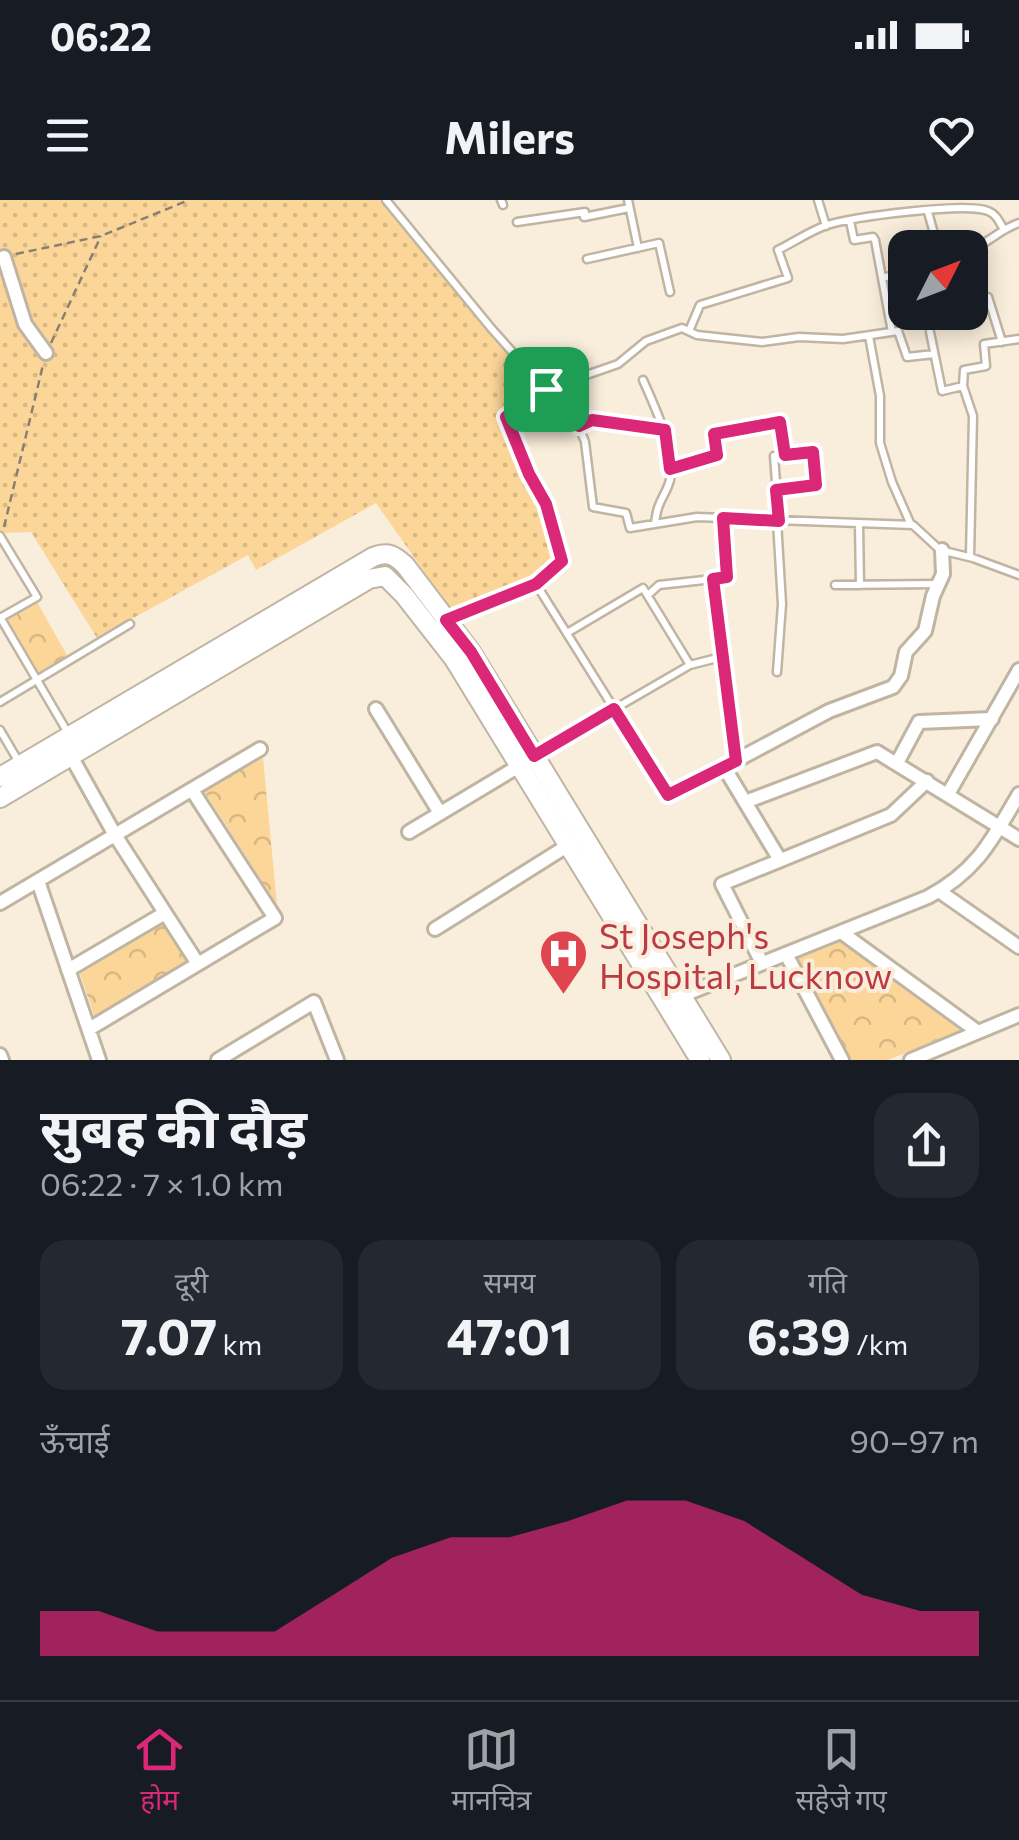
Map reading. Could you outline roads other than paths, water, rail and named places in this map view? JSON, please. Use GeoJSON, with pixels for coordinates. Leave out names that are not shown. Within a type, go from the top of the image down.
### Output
{"type":"FeatureCollection","features":[{"type":"Feature","properties":{"kind":"street"},"geometry":{"type":"LineString","coordinates":[[2,254],[25,324],[46,353]]}},
{"type":"Feature","properties":{"kind":"street"},"geometry":{"type":"LineString","coordinates":[[780,860],[745,802],[730,764],[830,711],[893,687],[902,676],[906,652],[924,630],[944,574],[942,550]]}},
{"type":"Feature","properties":{"kind":"street"},"geometry":{"type":"LineString","coordinates":[[0,778],[378,575],[392,581],[471,652],[567,846],[673,999],[721,1060]]}},
{"type":"Feature","properties":{"kind":"street"},"geometry":{"type":"LineString","coordinates":[[948,794],[1019,670]]}},
{"type":"Feature","properties":{"kind":"street"},"geometry":{"type":"LineString","coordinates":[[376,709],[440,813]]}},
{"type":"Feature","properties":{"kind":"street"},"geometry":{"type":"LineString","coordinates":[[897,763],[919,722],[992,719]]}},
{"type":"Feature","properties":{"kind":"street"},"geometry":{"type":"LineString","coordinates":[[0,798],[67,744]]}},
{"type":"Feature","properties":{"kind":"street"},"geometry":{"type":"LineString","coordinates":[[67,744],[115,836],[198,964]]}},
{"type":"Feature","properties":{"kind":"street"},"geometry":{"type":"LineString","coordinates":[[0,903],[260,749]]}},
{"type":"Feature","properties":{"kind":"street"},"geometry":{"type":"LineString","coordinates":[[745,802],[877,752],[1019,839]]}},
{"type":"Feature","properties":{"kind":"street"},"geometry":{"type":"LineString","coordinates":[[409,832],[526,760]]}},
{"type":"Feature","properties":{"kind":"street"},"geometry":{"type":"LineString","coordinates":[[526,760],[673,999],[700,1060]]}},
{"type":"Feature","properties":{"kind":"street"},"geometry":{"type":"LineString","coordinates":[[762,963],[722,884],[891,815],[927,781]]}},
{"type":"Feature","properties":{"kind":"street"},"geometry":{"type":"LineString","coordinates":[[88,1029],[274,918],[192,790]]}},
{"type":"Feature","properties":{"kind":"street"},"geometry":{"type":"LineString","coordinates":[[673,999],[955,883],[986,853],[1019,794]]}},
{"type":"Feature","properties":{"kind":"street"},"geometry":{"type":"LineString","coordinates":[[435,929],[567,846]]}},
{"type":"Feature","properties":{"kind":"street"},"geometry":{"type":"LineString","coordinates":[[38,881],[99,1060]]}},
{"type":"Feature","properties":{"kind":"street"},"geometry":{"type":"LineString","coordinates":[[940,891],[1019,948]]}},
{"type":"Feature","properties":{"kind":"street"},"geometry":{"type":"LineString","coordinates":[[68,970],[165,913]]}},
{"type":"Feature","properties":{"kind":"street"},"geometry":{"type":"LineString","coordinates":[[841,932],[978,1032]]}},
{"type":"Feature","properties":{"kind":"street"},"geometry":{"type":"LineString","coordinates":[[786,954],[842,1060]]}},
{"type":"Feature","properties":{"kind":"street"},"geometry":{"type":"LineString","coordinates":[[218,1060],[314,1002],[337,1060]]}},
{"type":"Feature","properties":{"kind":"street"},"geometry":{"type":"LineString","coordinates":[[910,1060],[1019,1015]]}},
{"type":"Feature","properties":{"kind":"lane"},"geometry":{"type":"LineString","coordinates":[[386,200],[579,426],[593,507],[626,512],[630,528],[697,517],[911,526]]}},
{"type":"Feature","properties":{"kind":"lane"},"geometry":{"type":"LineString","coordinates":[[818,200],[826,226]]}},
{"type":"Feature","properties":{"kind":"lane"},"geometry":{"type":"LineString","coordinates":[[911,200],[911,213]]}},
{"type":"Feature","properties":{"kind":"lane"},"geometry":{"type":"LineString","coordinates":[[517,222],[585,212],[584,217],[629,204],[638,248]]}},
{"type":"Feature","properties":{"kind":"lane"},"geometry":{"type":"LineString","coordinates":[[689,331],[700,305],[788,278],[778,250],[826,226],[911,213],[985,210],[994,214],[1004,228]]}},
{"type":"Feature","properties":{"kind":"lane"},"geometry":{"type":"LineString","coordinates":[[928,212],[933,230]]}},
{"type":"Feature","properties":{"kind":"lane"},"geometry":{"type":"LineString","coordinates":[[850,221],[854,240],[875,240],[892,332]]}},
{"type":"Feature","properties":{"kind":"lane"},"geometry":{"type":"LineString","coordinates":[[988,244],[1004,228],[1019,224]]}},
{"type":"Feature","properties":{"kind":"lane"},"geometry":{"type":"LineString","coordinates":[[587,259],[660,243],[670,292]]}},
{"type":"Feature","properties":{"kind":"lane"},"geometry":{"type":"LineString","coordinates":[[882,278],[888,276]]}},
{"type":"Feature","properties":{"kind":"lane"},"geometry":{"type":"LineString","coordinates":[[988,298],[1002,342]]}},
{"type":"Feature","properties":{"kind":"lane"},"geometry":{"type":"LineString","coordinates":[[438,624],[536,584],[562,561],[546,504],[506,417],[546,389],[618,364],[646,342],[682,328],[762,342],[800,337],[824,341],[898,331],[907,357],[934,354]]}},
{"type":"Feature","properties":{"kind":"lane"},"geometry":{"type":"LineString","coordinates":[[930,332],[942,391],[963,386]]}},
{"type":"Feature","properties":{"kind":"lane"},"geometry":{"type":"LineString","coordinates":[[868,336],[880,396],[880,442],[911,526],[942,550],[1019,575]]}},
{"type":"Feature","properties":{"kind":"lane"},"geometry":{"type":"LineString","coordinates":[[970,557],[973,416],[963,386],[964,370],[986,366],[984,344],[1019,339]]}},
{"type":"Feature","properties":{"kind":"lane"},"geometry":{"type":"LineString","coordinates":[[643,380],[665,430],[671,478],[656,504],[655,524]]}},
{"type":"Feature","properties":{"kind":"lane"},"geometry":{"type":"LineString","coordinates":[[579,426],[592,420],[665,430]]}},
{"type":"Feature","properties":{"kind":"lane"},"geometry":{"type":"LineString","coordinates":[[670,469],[717,455],[714,434],[780,422],[785,455]]}},
{"type":"Feature","properties":{"kind":"lane"},"geometry":{"type":"LineString","coordinates":[[776,490],[816,485],[813,452],[774,456],[782,604],[777,672]]}},
{"type":"Feature","properties":{"kind":"lane"},"geometry":{"type":"LineString","coordinates":[[648,596],[660,585],[727,577],[723,518]]}},
{"type":"Feature","properties":{"kind":"lane"},"geometry":{"type":"LineString","coordinates":[[859,524],[860,585]]}},
{"type":"Feature","properties":{"kind":"lane"},"geometry":{"type":"LineString","coordinates":[[1,536],[37,597],[0,618],[37,680],[67,744]]}},
{"type":"Feature","properties":{"kind":"lane"},"geometry":{"type":"LineString","coordinates":[[536,584],[668,795],[730,764],[713,579]]}},
{"type":"Feature","properties":{"kind":"lane"},"geometry":{"type":"LineString","coordinates":[[836,585],[938,584]]}},
{"type":"Feature","properties":{"kind":"lane"},"geometry":{"type":"LineString","coordinates":[[567,634],[643,588],[690,665]]}},
{"type":"Feature","properties":{"kind":"lane"},"geometry":{"type":"LineString","coordinates":[[0,702],[130,624]]}},
{"type":"Feature","properties":{"kind":"lane"},"geometry":{"type":"LineString","coordinates":[[526,760],[690,665],[721,657]]}},
{"type":"Feature","properties":{"kind":"lane"},"geometry":{"type":"LineString","coordinates":[[0,730],[20,765]]}},
{"type":"Feature","properties":{"kind":"place","name":"St Joseph's Hospital, Lucknow"},"geometry":{"type":"Point","coordinates":[564,996]}}]}
